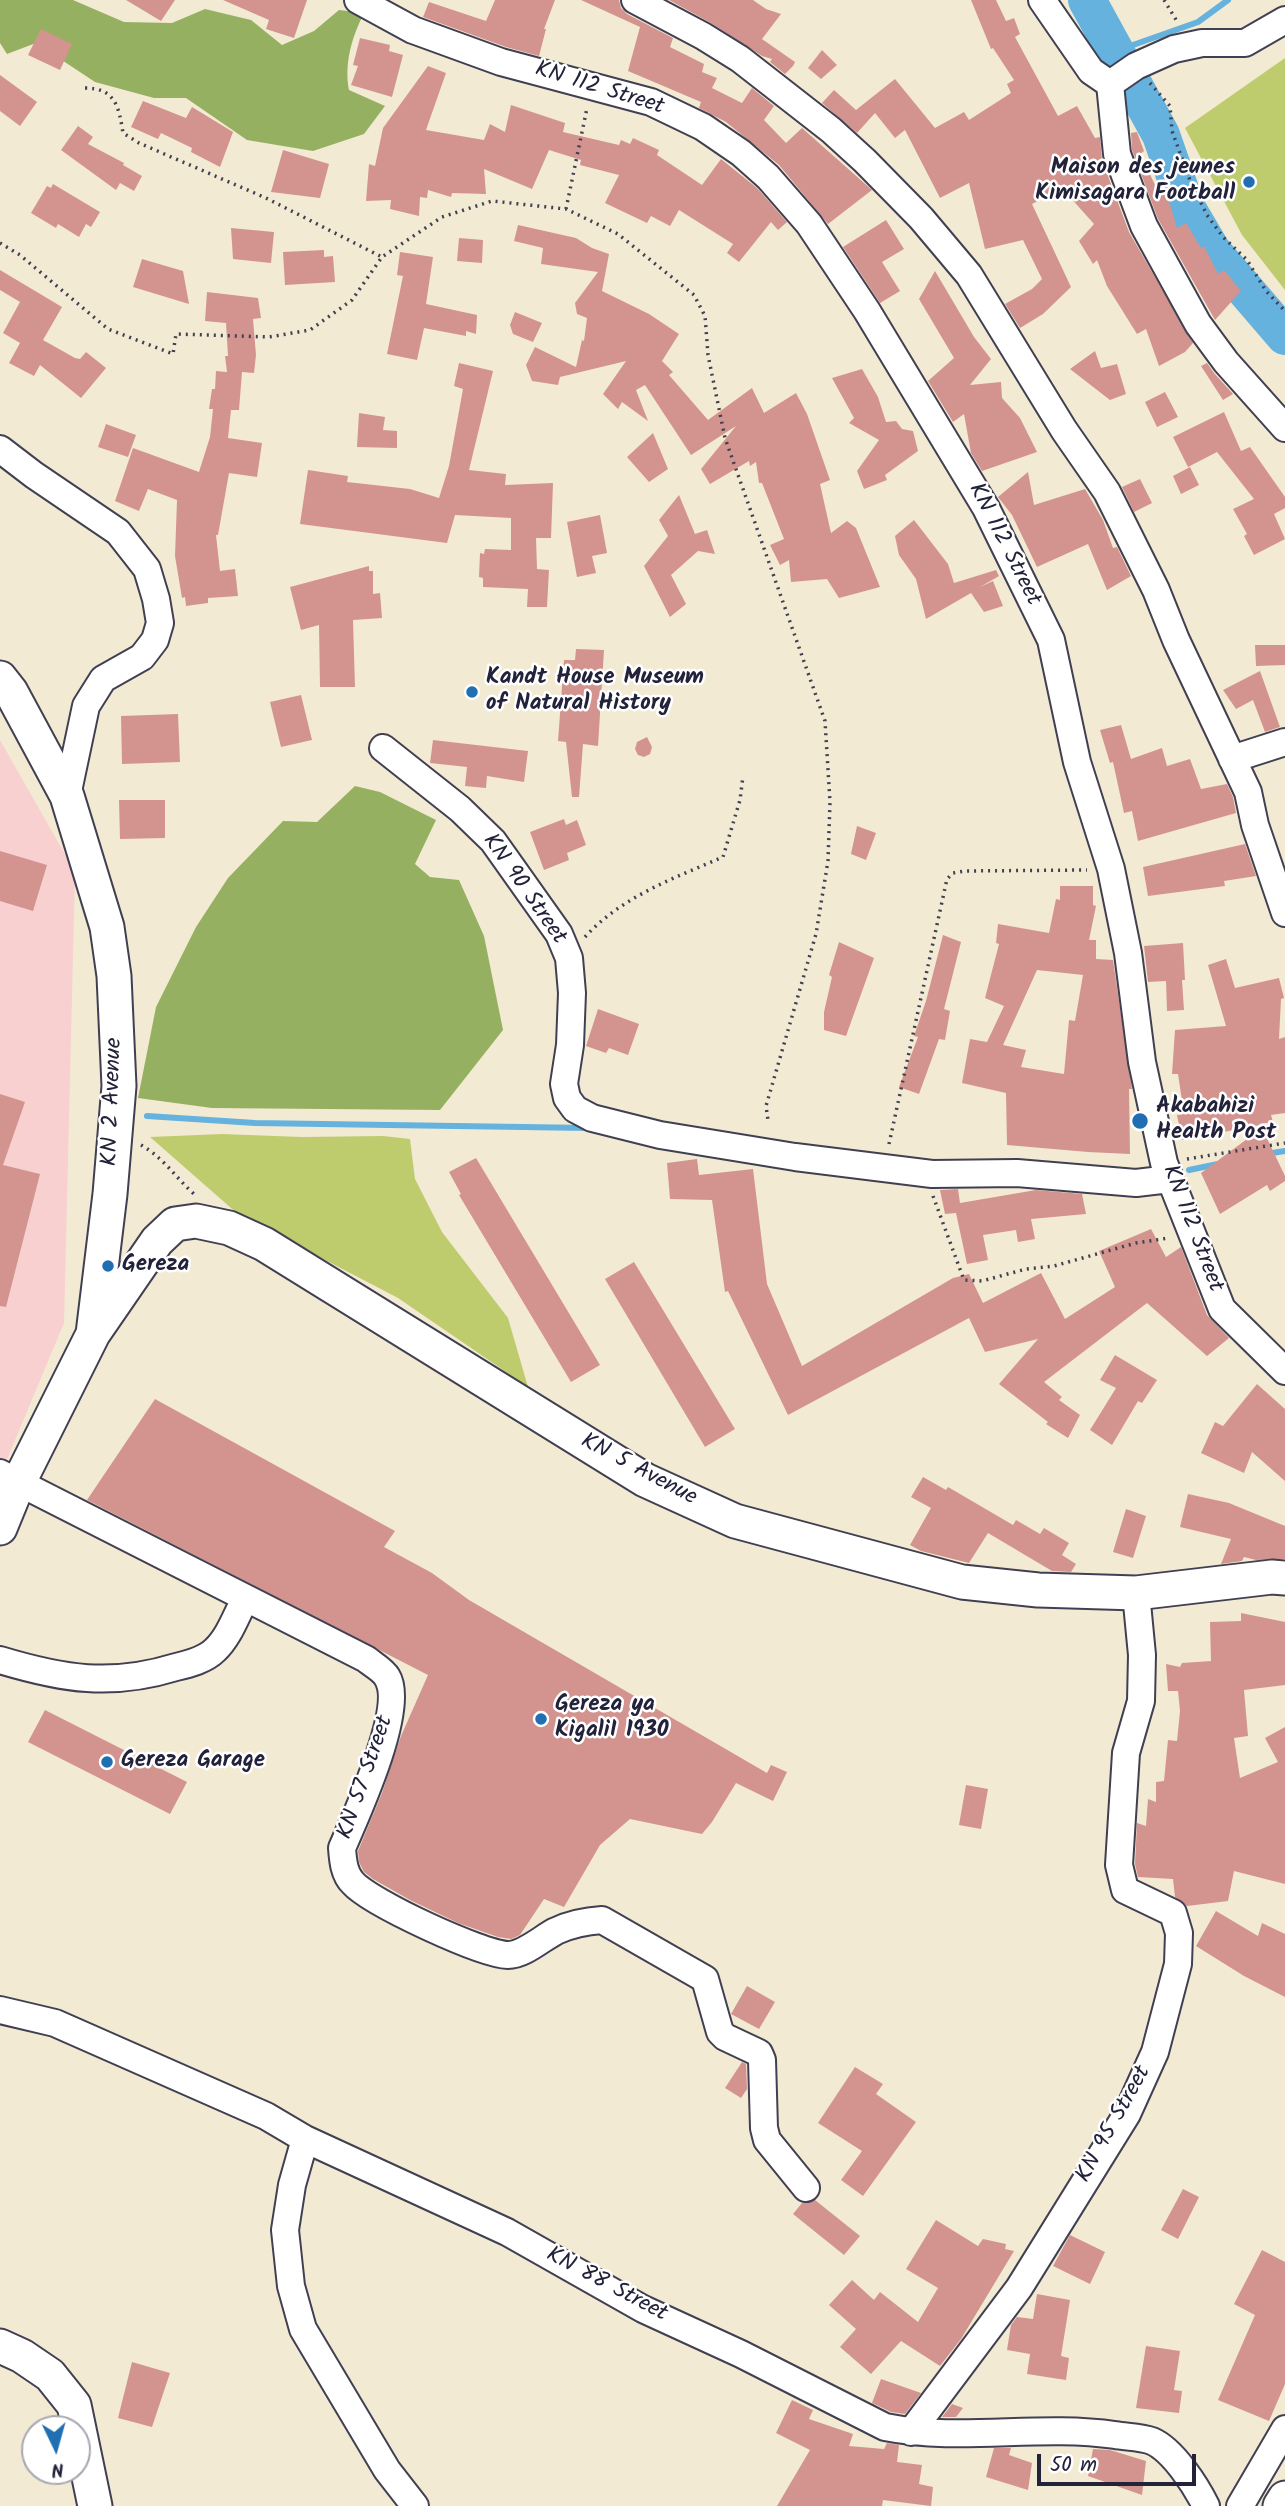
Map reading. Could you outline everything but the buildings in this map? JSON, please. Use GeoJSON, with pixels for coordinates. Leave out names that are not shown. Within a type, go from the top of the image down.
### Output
{"type":"FeatureCollection","features":[{"type":"Feature","properties":{"kind":"main road","name":"KN 2 Avenue"},"geometry":{"type":"LineString","coordinates":[[0,678],[67,796],[107,927],[114,976],[119,1086],[110,1194],[93,1334],[9,1479],[0,1528]]}},
{"type":"Feature","properties":{"kind":"main road","name":"KN 5 Avenue"},"geometry":{"type":"LineString","coordinates":[[93,1334],[157,1241],[175,1224],[196,1221],[229,1228],[264,1244],[645,1480],[735,1521],[962,1582],[1038,1590],[1136,1593],[1259,1578],[1285,1578]]}},
{"type":"Feature","properties":{"kind":"main road"},"geometry":{"type":"LineString","coordinates":[[0,2346],[22,2356],[50,2375],[74,2405],[95,2506]]}},
{"type":"Feature","properties":{"kind":"main road"},"geometry":{"type":"LineString","coordinates":[[1280,2506],[1285,2498]]}},
{"type":"Feature","properties":{"kind":"street","name":"KN 112 Street"},"geometry":{"type":"LineString","coordinates":[[358,0],[413,30],[450,44],[501,62],[651,103],[703,127],[768,177],[817,235],[867,311],[986,508],[1051,640],[1077,762],[1111,869],[1128,953],[1142,1062],[1167,1171],[1222,1309],[1285,1371]]}},
{"type":"Feature","properties":{"kind":"street"},"geometry":{"type":"LineString","coordinates":[[635,0],[740,59],[831,130],[921,218],[969,275],[1064,430],[1107,492],[1156,590],[1176,640],[1248,792],[1255,825],[1285,914]]}},
{"type":"Feature","properties":{"kind":"street"},"geometry":{"type":"LineString","coordinates":[[1042,0],[1091,71],[1110,84],[1117,154],[1144,226],[1198,324],[1226,362],[1285,428]]}},
{"type":"Feature","properties":{"kind":"street"},"geometry":{"type":"LineString","coordinates":[[1110,84],[1136,66],[1174,49],[1192,45],[1245,43],[1285,20]]}},
{"type":"Feature","properties":{"kind":"street"},"geometry":{"type":"LineString","coordinates":[[0,449],[118,532],[147,569],[156,599],[160,623],[155,640],[142,657],[103,679],[86,705],[67,796]]}},
{"type":"Feature","properties":{"kind":"street"},"geometry":{"type":"LineString","coordinates":[[1232,759],[1285,742]]}},
{"type":"Feature","properties":{"kind":"street","name":"KN 90 Street"},"geometry":{"type":"LineString","coordinates":[[383,748],[460,809],[493,841],[559,934],[569,958],[572,993],[570,1045],[564,1084],[567,1098],[575,1109],[592,1118],[660,1135],[795,1157],[932,1174],[1017,1173],[1136,1183],[1167,1171]]}},
{"type":"Feature","properties":{"kind":"street","name":"KN 57 Street"},"geometry":{"type":"LineString","coordinates":[[9,1479],[366,1660],[387,1676],[393,1696],[387,1732],[342,1848],[343,1863],[351,1881],[368,1896],[439,1931],[490,1950],[510,1955],[557,1931],[583,1922],[602,1920],[705,1979],[720,2032],[759,2053],[762,2060],[764,2128],[768,2140],[806,2188]]}},
{"type":"Feature","properties":{"kind":"street","name":"KN 95 Street"},"geometry":{"type":"LineString","coordinates":[[911,2432],[1019,2288],[1127,2114],[1155,2052],[1178,1964],[1179,1933],[1173,1913],[1125,1890],[1119,1866],[1126,1753],[1141,1701],[1142,1654],[1136,1593]]}},
{"type":"Feature","properties":{"kind":"street"},"geometry":{"type":"LineString","coordinates":[[0,1660],[44,1674],[78,1679],[110,1679],[160,1672],[214,1652],[225,1639],[245,1599]]}},
{"type":"Feature","properties":{"kind":"street","name":"KN 88 Street"},"geometry":{"type":"LineString","coordinates":[[0,2010],[55,2023],[266,2116],[305,2139],[507,2232],[643,2309],[741,2354],[885,2427],[911,2432],[1090,2431],[1153,2441],[1169,2454],[1195,2485],[1206,2506]]}},
{"type":"Feature","properties":{"kind":"street"},"geometry":{"type":"LineString","coordinates":[[305,2139],[292,2185],[285,2230],[291,2286],[303,2329],[387,2470],[415,2506]]}},
{"type":"Feature","properties":{"kind":"street"},"geometry":{"type":"LineString","coordinates":[[1240,2506],[1285,2429]]}},
{"type":"Feature","properties":{"kind":"path"},"geometry":{"type":"LineString","coordinates":[[1164,0],[1178,23]]}},
{"type":"Feature","properties":{"kind":"path"},"geometry":{"type":"LineString","coordinates":[[1136,66],[1170,106],[1172,131],[1191,183],[1207,215],[1223,237],[1247,260],[1266,291],[1285,311]]}},
{"type":"Feature","properties":{"kind":"path"},"geometry":{"type":"LineString","coordinates":[[566,209],[592,85]]}},
{"type":"Feature","properties":{"kind":"path"},"geometry":{"type":"LineString","coordinates":[[85,88],[100,90],[111,96],[119,107],[123,133],[139,143],[266,198],[382,257]]}},
{"type":"Feature","properties":{"kind":"path"},"geometry":{"type":"LineString","coordinates":[[0,243],[20,255],[108,329],[173,354],[176,334],[269,337],[310,330],[352,300],[382,257],[442,217],[492,201],[566,209],[618,234],[694,295],[705,316],[708,355],[725,438],[825,721],[830,802],[828,861],[816,934],[766,1106],[768,1120]]}},
{"type":"Feature","properties":{"kind":"path"},"geometry":{"type":"LineString","coordinates":[[569,958],[587,935],[617,908],[653,888],[723,857],[740,800],[743,776]]}},
{"type":"Feature","properties":{"kind":"path"},"geometry":{"type":"LineString","coordinates":[[889,1144],[947,879],[953,873],[965,871],[1111,869]]}},
{"type":"Feature","properties":{"kind":"path"},"geometry":{"type":"LineString","coordinates":[[115,1130],[160,1156],[178,1179],[197,1196]]}},
{"type":"Feature","properties":{"kind":"path"},"geometry":{"type":"LineString","coordinates":[[1167,1171],[1285,1143]]}},
{"type":"Feature","properties":{"kind":"path"},"geometry":{"type":"LineString","coordinates":[[932,1174],[934,1201],[964,1280],[982,1281],[1026,1269],[1054,1266],[1136,1243],[1192,1234]]}},
{"type":"Feature","properties":{"kind":"shaded area"},"geometry":{"type":"Polygon","coordinates":[[[0,740],[75,872],[64,1323],[0,1476],[0,740]]]}},
{"type":"Feature","properties":{"kind":"green space"},"geometry":{"type":"Polygon","coordinates":[[[0,0],[73,0],[124,22],[172,23],[205,9],[251,20],[282,45],[314,31],[339,10],[364,13],[350,50],[349,90],[385,106],[364,134],[313,151],[247,140],[186,98],[154,98],[95,82],[36,43],[7,54],[0,43],[0,0]]]}},
{"type":"Feature","properties":{"kind":"green space","name":"Maison des jeunes Kimisagara Football"},"geometry":{"type":"Polygon","coordinates":[[[1285,58],[1285,290],[1242,235],[1185,128],[1285,58]]]}},
{"type":"Feature","properties":{"kind":"green space"},"geometry":{"type":"Polygon","coordinates":[[[355,786],[380,792],[436,820],[415,864],[430,877],[459,880],[484,936],[503,1030],[440,1110],[212,1108],[138,1098],[156,1007],[196,927],[228,878],[283,821],[317,822],[355,786]]]}},
{"type":"Feature","properties":{"kind":"green space"},"geometry":{"type":"Polygon","coordinates":[[[222,1134],[383,1136],[410,1139],[415,1179],[442,1232],[508,1318],[528,1387],[398,1298],[239,1215],[150,1137],[222,1134]]]}},
{"type":"Feature","properties":{"kind":"waterway"},"geometry":{"type":"LineString","coordinates":[[1087,0],[1161,135],[1186,207],[1212,251],[1285,336]]}},
{"type":"Feature","properties":{"kind":"waterway"},"geometry":{"type":"LineString","coordinates":[[1116,51],[1198,22],[1228,0]]}},
{"type":"Feature","properties":{"kind":"waterway"},"geometry":{"type":"LineString","coordinates":[[147,1116],[255,1123],[589,1128]]}},
{"type":"Feature","properties":{"kind":"waterway"},"geometry":{"type":"LineString","coordinates":[[1266,1154],[1285,1151]]}},
{"type":"Feature","properties":{"kind":"waterway"},"geometry":{"type":"LineString","coordinates":[[1189,1170],[1218,1164]]}},
{"type":"Feature","properties":{"kind":"place","name":"Maison des jeunes Kimisagara Football"},"geometry":{"type":"Point","coordinates":[1249,182]}},
{"type":"Feature","properties":{"kind":"place","name":"Kandt House Museum of Natural History"},"geometry":{"type":"Point","coordinates":[472,692]}},
{"type":"Feature","properties":{"kind":"place","name":"Akabahizi Health Post"},"geometry":{"type":"Point","coordinates":[1140,1121]}},
{"type":"Feature","properties":{"kind":"place","name":"Gereza"},"geometry":{"type":"Point","coordinates":[108,1266]}},
{"type":"Feature","properties":{"kind":"place","name":"Gereza ya KigaliI 1930"},"geometry":{"type":"Point","coordinates":[541,1719]}},
{"type":"Feature","properties":{"kind":"place","name":"Gereza Garage"},"geometry":{"type":"Point","coordinates":[107,1762]}}]}
